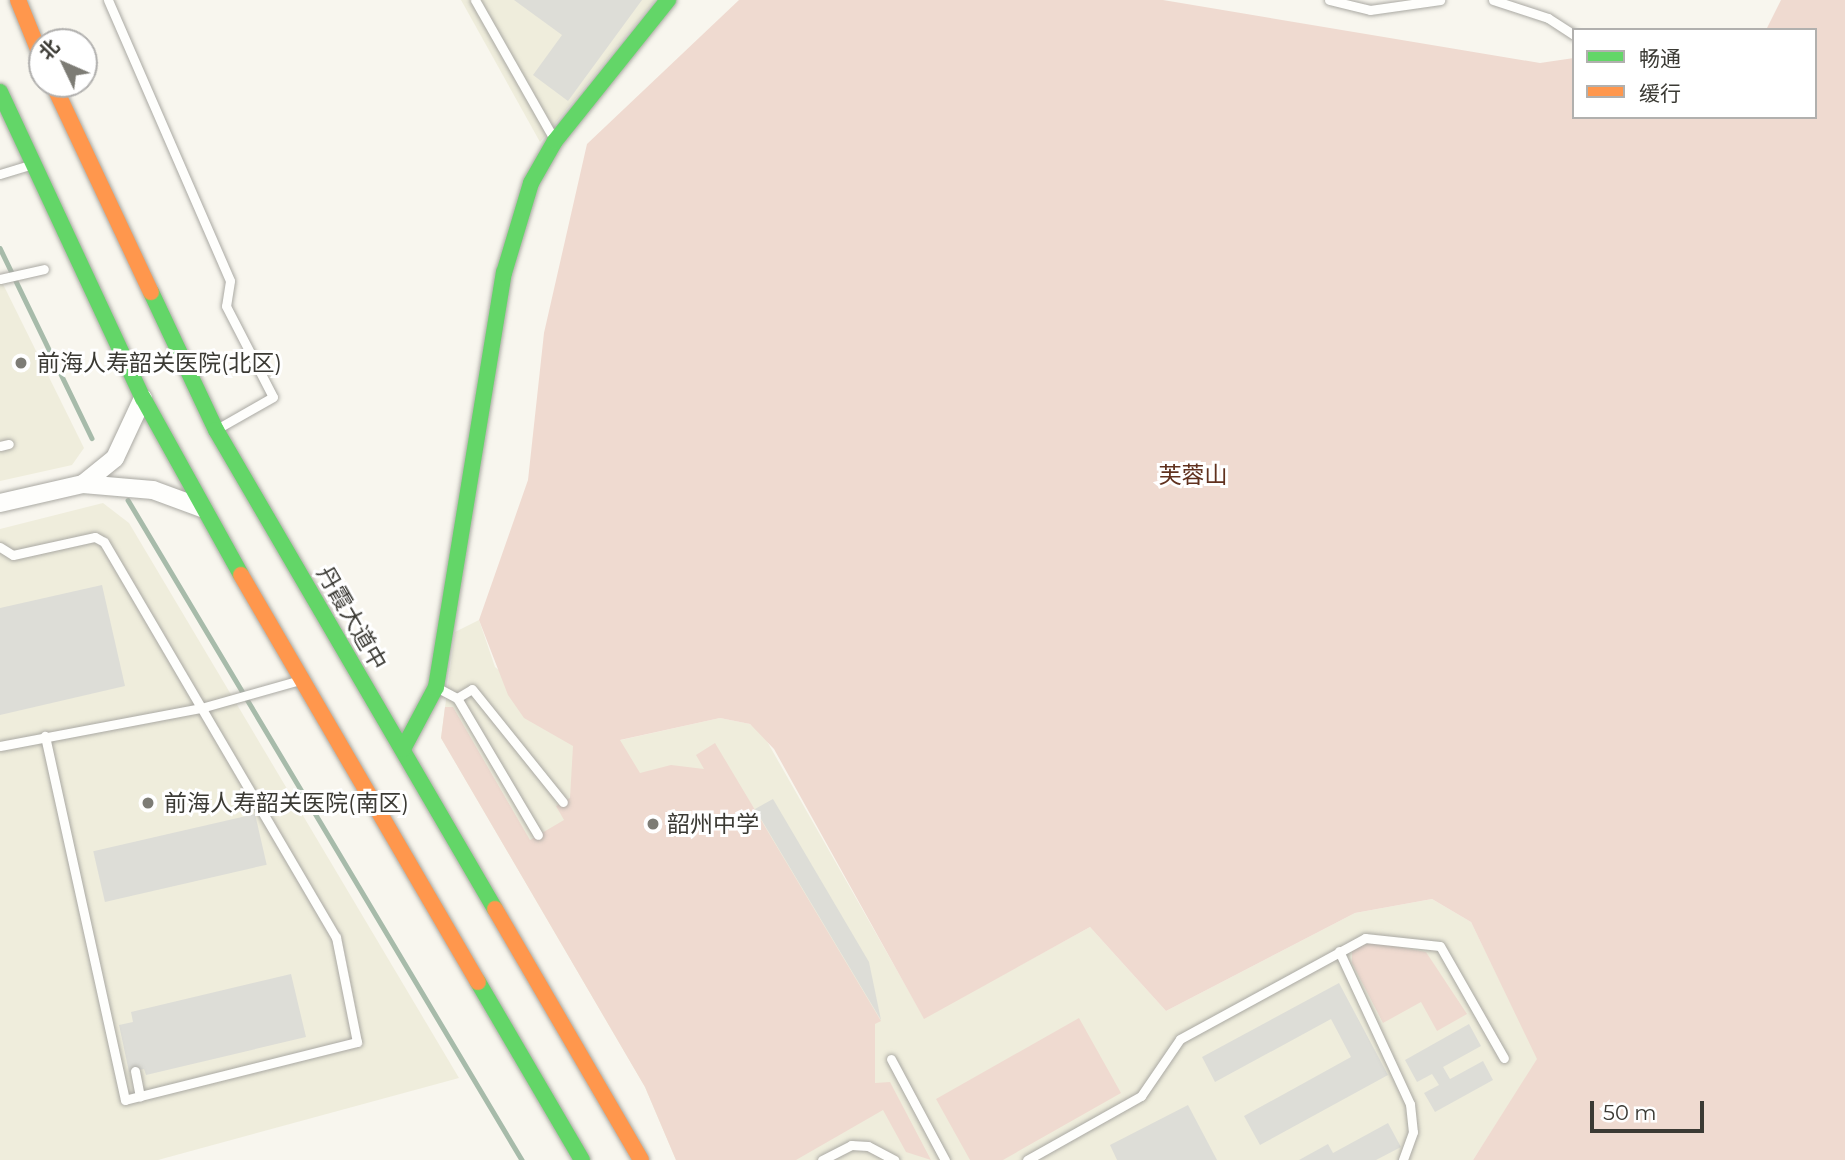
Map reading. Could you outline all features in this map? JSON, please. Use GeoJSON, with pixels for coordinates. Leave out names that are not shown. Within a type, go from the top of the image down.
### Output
{"type":"FeatureCollection","features":[{"type":"Feature","properties":{"kind":"main road"},"geometry":{"type":"LineString","coordinates":[[18,0],[29,28]]}},
{"type":"Feature","properties":{"kind":"main road"},"geometry":{"type":"LineString","coordinates":[[403,749],[436,687],[504,273],[531,183],[555,141],[668,0]]}},
{"type":"Feature","properties":{"kind":"main road"},"geometry":{"type":"LineString","coordinates":[[0,92],[143,398],[202,508],[582,1160]]}},
{"type":"Feature","properties":{"kind":"main road","name":"丹霞大道中"},"geometry":{"type":"LineString","coordinates":[[60,98],[216,430],[641,1160]]}},
{"type":"Feature","properties":{"kind":"street"},"geometry":{"type":"LineString","coordinates":[[83,484],[115,458],[143,398]]}},
{"type":"Feature","properties":{"kind":"street"},"geometry":{"type":"LineString","coordinates":[[0,503],[83,484],[153,490],[202,508]]}},
{"type":"Feature","properties":{"kind":"lane"},"geometry":{"type":"LineString","coordinates":[[108,0],[230,281],[226,306],[272,397],[216,430]]}},
{"type":"Feature","properties":{"kind":"lane"},"geometry":{"type":"LineString","coordinates":[[475,0],[555,141]]}},
{"type":"Feature","properties":{"kind":"lane"},"geometry":{"type":"LineString","coordinates":[[1329,0],[1370,10],[1440,0]]}},
{"type":"Feature","properties":{"kind":"lane"},"geometry":{"type":"LineString","coordinates":[[1493,0],[1548,18],[1572,34]]}},
{"type":"Feature","properties":{"kind":"lane"},"geometry":{"type":"LineString","coordinates":[[0,174],[32,164]]}},
{"type":"Feature","properties":{"kind":"lane"},"geometry":{"type":"LineString","coordinates":[[0,279],[44,270]]}},
{"type":"Feature","properties":{"kind":"lane"},"geometry":{"type":"LineString","coordinates":[[0,547],[13,555],[102,539],[337,937],[360,1034],[348,1046],[125,1100],[45,736]]}},
{"type":"Feature","properties":{"kind":"lane"},"geometry":{"type":"LineString","coordinates":[[0,746],[201,708],[302,679]]}},
{"type":"Feature","properties":{"kind":"lane"},"geometry":{"type":"LineString","coordinates":[[436,687],[457,698],[538,835]]}},
{"type":"Feature","properties":{"kind":"lane"},"geometry":{"type":"LineString","coordinates":[[457,698],[472,688],[563,802]]}},
{"type":"Feature","properties":{"kind":"lane"},"geometry":{"type":"LineString","coordinates":[[1027,1160],[1140,1096],[1180,1038],[1339,951],[1379,937],[1440,946],[1504,1058]]}},
{"type":"Feature","properties":{"kind":"lane"},"geometry":{"type":"LineString","coordinates":[[1339,951],[1410,1104],[1413,1132],[1403,1160]]}},
{"type":"Feature","properties":{"kind":"lane"},"geometry":{"type":"LineString","coordinates":[[891,1059],[945,1160]]}},
{"type":"Feature","properties":{"kind":"lane"},"geometry":{"type":"LineString","coordinates":[[135,1071],[140,1097]]}},
{"type":"Feature","properties":{"kind":"lane"},"geometry":{"type":"LineString","coordinates":[[822,1160],[851,1145],[868,1146],[894,1160]]}},
{"type":"Feature","properties":{"kind":"shaded area"},"geometry":{"type":"Polygon","coordinates":[[[461,0],[655,0],[540,142],[461,0]]]}},
{"type":"Feature","properties":{"kind":"shaded area","name":"前海人寿韶关医院(北区)"},"geometry":{"type":"Polygon","coordinates":[[[0,278],[84,448],[72,465],[0,481],[0,278]]]}},
{"type":"Feature","properties":{"kind":"shaded area","name":"前海人寿韶关医院(南区)"},"geometry":{"type":"Polygon","coordinates":[[[103,503],[129,523],[459,1078],[158,1160],[0,1160],[0,529],[103,503]]]}},
{"type":"Feature","properties":{"kind":"shaded area","name":"韶州中学"},"geometry":{"type":"Polygon","coordinates":[[[479,620],[495,667],[594,746],[720,718],[750,724],[764,736],[924,1018],[1090,927],[1166,1011],[1355,913],[1432,899],[1471,922],[1538,1059],[1473,1160],[676,1160],[645,1087],[441,738],[455,632],[479,620]]]}},
{"type":"Feature","properties":{"kind":"green space","name":"芙蓉山"},"geometry":{"type":"Polygon","coordinates":[[[739,0],[1163,0],[1540,63],[1572,58],[1572,119],[1817,119],[1817,28],[1767,28],[1781,0],[1845,0],[1845,1160],[1473,1160],[1537,1059],[1471,922],[1432,899],[1355,913],[1166,1011],[1090,927],[924,1019],[774,749],[750,724],[720,718],[620,740],[640,773],[671,765],[704,769],[696,755],[715,743],[881,1021],[875,1024],[875,1083],[890,1082],[931,1160],[906,1152],[883,1110],[796,1160],[676,1160],[645,1087],[441,738],[445,707],[453,707],[530,840],[564,820],[556,806],[570,798],[573,746],[524,718],[508,695],[479,620],[528,480],[544,333],[587,144],[739,0]]]}},
{"type":"Feature","properties":{"kind":"green space"},"geometry":{"type":"Polygon","coordinates":[[[1371,942],[1426,952],[1467,1014],[1437,1031],[1421,1002],[1383,1023],[1352,963],[1352,949],[1371,942]]]}},
{"type":"Feature","properties":{"kind":"green space"},"geometry":{"type":"Polygon","coordinates":[[[1079,1018],[1121,1093],[1003,1160],[970,1160],[936,1099],[1079,1018]]]}},
{"type":"Feature","properties":{"kind":"building"},"geometry":{"type":"Polygon","coordinates":[[[514,0],[642,0],[568,101],[533,75],[562,35],[514,0]]]}},
{"type":"Feature","properties":{"kind":"building"},"geometry":{"type":"Polygon","coordinates":[[[102,585],[125,686],[0,715],[0,608],[102,585]]]}},
{"type":"Feature","properties":{"kind":"building"},"geometry":{"type":"Polygon","coordinates":[[[773,799],[869,962],[881,1020],[755,809],[773,799]]]}},
{"type":"Feature","properties":{"kind":"building"},"geometry":{"type":"Polygon","coordinates":[[[255,814],[267,865],[105,902],[93,851],[255,814]]]}},
{"type":"Feature","properties":{"kind":"building"},"geometry":{"type":"Polygon","coordinates":[[[291,974],[306,1037],[146,1075],[144,1069],[129,1072],[119,1025],[133,1022],[131,1012],[291,974]]]}},
{"type":"Feature","properties":{"kind":"building"},"geometry":{"type":"Polygon","coordinates":[[[1339,983],[1388,1075],[1260,1145],[1244,1116],[1351,1057],[1331,1019],[1215,1082],[1202,1057],[1339,983]]]}},
{"type":"Feature","properties":{"kind":"building"},"geometry":{"type":"Polygon","coordinates":[[[1469,1024],[1481,1046],[1443,1067],[1450,1079],[1483,1061],[1493,1080],[1435,1112],[1424,1093],[1439,1085],[1432,1074],[1417,1082],[1405,1060],[1469,1024]]]}},
{"type":"Feature","properties":{"kind":"building"},"geometry":{"type":"Polygon","coordinates":[[[1188,1105],[1217,1160],[1117,1160],[1110,1145],[1188,1105]]]}},
{"type":"Feature","properties":{"kind":"building"},"geometry":{"type":"Polygon","coordinates":[[[1388,1123],[1401,1147],[1376,1160],[1299,1160],[1328,1144],[1333,1153],[1388,1123]]]}},
{"type":"Feature","properties":{"kind":"waterway"},"geometry":{"type":"LineString","coordinates":[[0,248],[92,438]]}},
{"type":"Feature","properties":{"kind":"waterway"},"geometry":{"type":"LineString","coordinates":[[128,500],[522,1160]]}},
{"type":"Feature","properties":{"kind":"traffic: fast"},"geometry":{"type":"LineString","coordinates":[[403,749],[436,687],[504,273],[531,183],[555,141],[668,0]]}},
{"type":"Feature","properties":{"kind":"traffic: fast"},"geometry":{"type":"LineString","coordinates":[[0,92],[143,398],[241,575]]}},
{"type":"Feature","properties":{"kind":"traffic: fast"},"geometry":{"type":"LineString","coordinates":[[151,292],[216,430],[495,909]]}},
{"type":"Feature","properties":{"kind":"traffic: fast"},"geometry":{"type":"LineString","coordinates":[[478,982],[582,1160]]}},
{"type":"Feature","properties":{"kind":"traffic: slow"},"geometry":{"type":"LineString","coordinates":[[18,0],[29,28]]}},
{"type":"Feature","properties":{"kind":"traffic: slow"},"geometry":{"type":"LineString","coordinates":[[60,98],[151,292]]}},
{"type":"Feature","properties":{"kind":"traffic: slow"},"geometry":{"type":"LineString","coordinates":[[241,575],[478,982]]}},
{"type":"Feature","properties":{"kind":"traffic: slow"},"geometry":{"type":"LineString","coordinates":[[495,909],[641,1160]]}},
{"type":"Feature","properties":{"kind":"place","name":"前海人寿韶关医院(北区)"},"geometry":{"type":"Point","coordinates":[21,363]}},
{"type":"Feature","properties":{"kind":"place","name":"前海人寿韶关医院(南区)"},"geometry":{"type":"Point","coordinates":[148,803]}},
{"type":"Feature","properties":{"kind":"place","name":"韶州中学"},"geometry":{"type":"Point","coordinates":[653,824]}}]}
